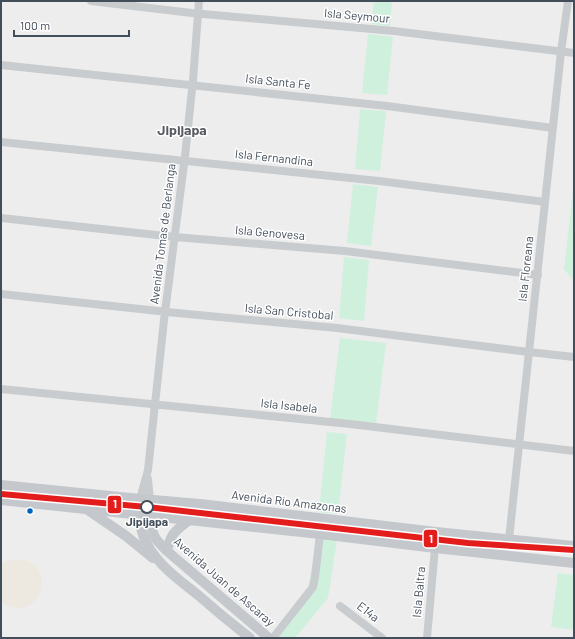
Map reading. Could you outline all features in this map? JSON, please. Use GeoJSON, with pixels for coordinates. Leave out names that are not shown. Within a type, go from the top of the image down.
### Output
{"type":"FeatureCollection","features":[{"type":"Feature","properties":{"kind":"main road","name":"Avenida Río Amazonas"},"geometry":{"type":"LineString","coordinates":[[1,485],[145,500],[200,504],[313,518],[574,546]]}},
{"type":"Feature","properties":{"kind":"main road"},"geometry":{"type":"LineString","coordinates":[[1,500],[574,563]]}},
{"type":"Feature","properties":{"kind":"main road"},"geometry":{"type":"LineString","coordinates":[[145,500],[139,514],[144,536],[149,548],[165,568]]}},
{"type":"Feature","properties":{"kind":"main road","name":"Avenida Juan de Ascaray"},"geometry":{"type":"LineString","coordinates":[[145,500],[155,537],[167,551],[269,638]]}},
{"type":"Feature","properties":{"kind":"main road"},"geometry":{"type":"LineString","coordinates":[[87,509],[126,536],[250,638]]}},
{"type":"Feature","properties":{"kind":"main road"},"geometry":{"type":"LineString","coordinates":[[167,551],[170,539],[176,530],[188,520]]}},
{"type":"Feature","properties":{"kind":"street","name":"Isla Seymour"},"geometry":{"type":"LineString","coordinates":[[90,1],[198,13],[387,30],[574,53]]}},
{"type":"Feature","properties":{"kind":"street","name":"Avenida Tomas de Berlanga"},"geometry":{"type":"LineString","coordinates":[[145,500],[165,312],[184,160],[199,1]]}},
{"type":"Feature","properties":{"kind":"street","name":"Isla Floreana"},"geometry":{"type":"LineString","coordinates":[[509,539],[520,445],[528,352],[538,275],[561,52],[568,1]]}},
{"type":"Feature","properties":{"kind":"street","name":"Isla Santa Fe"},"geometry":{"type":"LineString","coordinates":[[1,65],[380,105],[553,128]]}},
{"type":"Feature","properties":{"kind":"street","name":"Isla Fernandina"},"geometry":{"type":"LineString","coordinates":[[1,142],[379,181],[545,202]]}},
{"type":"Feature","properties":{"kind":"street","name":"Isla Genovesa"},"geometry":{"type":"LineString","coordinates":[[1,218],[175,237],[345,251],[538,275]]}},
{"type":"Feature","properties":{"kind":"street","name":"Isla San Cristobal"},"geometry":{"type":"LineString","coordinates":[[1,294],[165,312],[337,328],[574,357]]}},
{"type":"Feature","properties":{"kind":"street","name":"Isla Isabela"},"geometry":{"type":"LineString","coordinates":[[1,389],[350,424],[574,452]]}},
{"type":"Feature","properties":{"kind":"street"},"geometry":{"type":"LineString","coordinates":[[273,638],[313,587],[316,577],[320,534]]}},
{"type":"Feature","properties":{"kind":"street","name":"Isla Baltra"},"geometry":{"type":"LineString","coordinates":[[427,638],[435,548]]}},
{"type":"Feature","properties":{"kind":"street","name":"E14a"},"geometry":{"type":"LineString","coordinates":[[340,606],[382,638]]}},
{"type":"Feature","properties":{"kind":"green space"},"geometry":{"type":"Polygon","coordinates":[[[374,1],[392,1],[390,26],[371,24],[374,1]]]}},
{"type":"Feature","properties":{"kind":"green space"},"geometry":{"type":"Polygon","coordinates":[[[368,34],[393,37],[387,95],[362,93],[368,34]]]}},
{"type":"Feature","properties":{"kind":"green space"},"geometry":{"type":"Polygon","coordinates":[[[360,109],[386,111],[380,171],[355,169],[360,109]]]}},
{"type":"Feature","properties":{"kind":"green space"},"geometry":{"type":"Polygon","coordinates":[[[574,181],[574,281],[564,269],[574,181]]]}},
{"type":"Feature","properties":{"kind":"green space"},"geometry":{"type":"Polygon","coordinates":[[[353,184],[378,187],[371,246],[347,243],[353,184]]]}},
{"type":"Feature","properties":{"kind":"green space"},"geometry":{"type":"Polygon","coordinates":[[[344,257],[369,260],[364,321],[339,318],[344,257]]]}},
{"type":"Feature","properties":{"kind":"green space"},"geometry":{"type":"Polygon","coordinates":[[[340,338],[386,343],[376,424],[330,419],[340,338]]]}},
{"type":"Feature","properties":{"kind":"green space"},"geometry":{"type":"Polygon","coordinates":[[[327,432],[347,434],[338,514],[319,512],[327,432]]]}},
{"type":"Feature","properties":{"kind":"green space"},"geometry":{"type":"Polygon","coordinates":[[[317,538],[337,540],[328,598],[295,638],[279,638],[273,633],[308,588],[317,538]]]}},
{"type":"Feature","properties":{"kind":"green space"},"geometry":{"type":"Polygon","coordinates":[[[558,573],[574,575],[574,630],[551,627],[558,573]]]}},
{"type":"Feature","properties":{"kind":"sand"},"geometry":{"type":"Polygon","coordinates":[[[14,559],[29,562],[38,570],[42,580],[40,591],[35,600],[26,607],[15,608],[1,602],[1,565],[6,561],[14,559]]]}},
{"type":"Feature","properties":{"kind":"transit line","name":"1"},"geometry":{"type":"LineString","coordinates":[[1,494],[147,507],[468,543],[574,550]]}},
{"type":"Feature","properties":{"kind":"place","name":"Jipijapa"},"geometry":{"type":"Point","coordinates":[147,507]}},
{"type":"Feature","properties":{"kind":"district","name":"Jipijapa"},"geometry":{"type":"Point","coordinates":[182,130]}}]}
